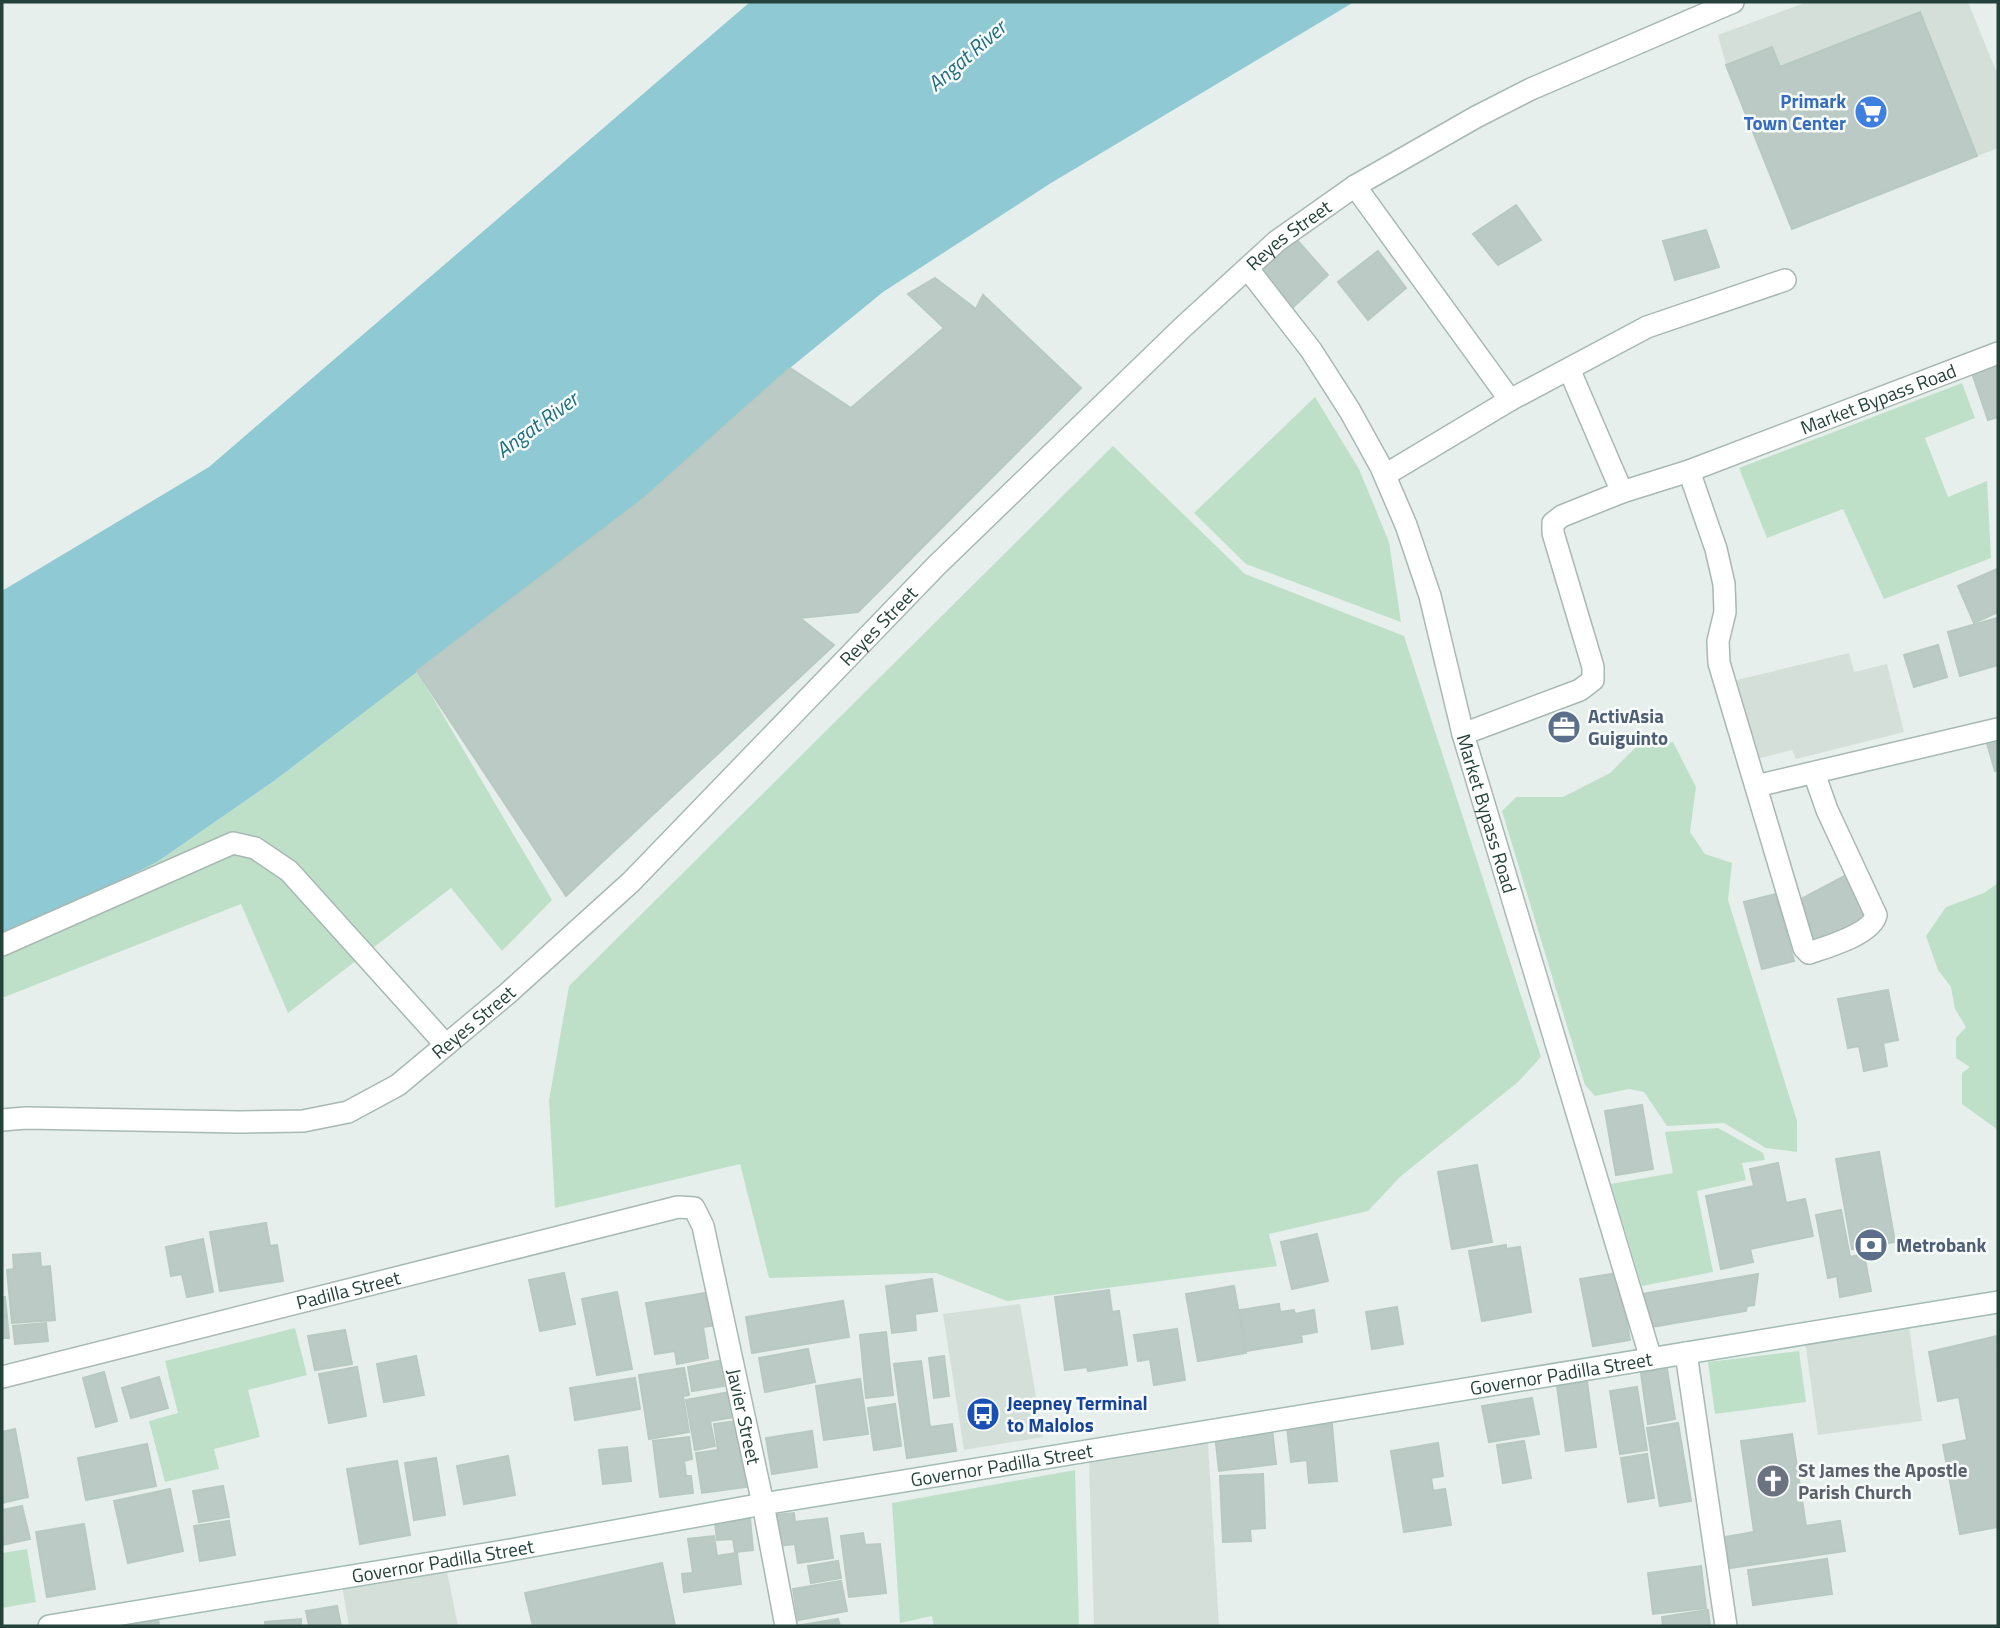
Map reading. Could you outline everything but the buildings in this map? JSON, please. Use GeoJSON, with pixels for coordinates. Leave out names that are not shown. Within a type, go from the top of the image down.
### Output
{"type":"FeatureCollection","features":[{"type":"Feature","properties":{"kind":"street","name":"Reyes Street"},"geometry":{"type":"LineString","coordinates":[[2,1120],[303,1121],[348,1112],[398,1085],[507,994],[631,882],[936,566],[1183,327],[1277,241],[1355,187],[1476,117],[1531,89],[1733,2]]}},
{"type":"Feature","properties":{"kind":"street"},"geometry":{"type":"LineString","coordinates":[[1355,187],[1510,400]]}},
{"type":"Feature","properties":{"kind":"street"},"geometry":{"type":"LineString","coordinates":[[1248,269],[1311,350],[1350,411],[1385,475],[1406,525],[1430,596],[1463,734]]}},
{"type":"Feature","properties":{"kind":"street"},"geometry":{"type":"LineString","coordinates":[[1385,475],[1510,400],[1647,327],[1785,281]]}},
{"type":"Feature","properties":{"kind":"street","name":"Market Bypass Road"},"geometry":{"type":"LineString","coordinates":[[1651,1359],[1463,734],[1580,690],[1593,680],[1593,667],[1553,533],[1553,523],[1562,516],[1622,492],[1689,471],[1998,353]]}},
{"type":"Feature","properties":{"kind":"street"},"geometry":{"type":"LineString","coordinates":[[1569,369],[1622,492]]}},
{"type":"Feature","properties":{"kind":"street"},"geometry":{"type":"LineString","coordinates":[[1689,471],[1716,549],[1724,584],[1725,612],[1717,641],[1719,663],[1804,948],[1809,953],[1863,932],[1875,921],[1876,915],[1827,810],[1814,773]]}},
{"type":"Feature","properties":{"kind":"street"},"geometry":{"type":"LineString","coordinates":[[1756,786],[1998,729]]}},
{"type":"Feature","properties":{"kind":"street"},"geometry":{"type":"LineString","coordinates":[[2,945],[233,843],[256,848],[289,871],[446,1045]]}},
{"type":"Feature","properties":{"kind":"street","name":"Padilla Street"},"geometry":{"type":"LineString","coordinates":[[2,1377],[678,1207],[694,1209]]}},
{"type":"Feature","properties":{"kind":"street","name":"Javier Street"},"geometry":{"type":"LineString","coordinates":[[694,1209],[703,1226],[763,1504],[786,1626]]}},
{"type":"Feature","properties":{"kind":"street","name":"Governor Padilla Street"},"geometry":{"type":"LineString","coordinates":[[49,1626],[510,1550],[763,1504],[1998,1302]]}},
{"type":"Feature","properties":{"kind":"street"},"geometry":{"type":"LineString","coordinates":[[1686,1353],[1726,1626]]}},
{"type":"Feature","properties":{"kind":"shaded area","name":"Primark Town Center"},"geometry":{"type":"Polygon","coordinates":[[[1807,2],[1968,2],[1998,76],[1998,148],[1792,229],[1726,65],[1718,35],[1807,2]]]}},
{"type":"Feature","properties":{"kind":"shaded area"},"geometry":{"type":"Polygon","coordinates":[[[1849,653],[1854,672],[1887,664],[1904,732],[1796,759],[1792,750],[1757,759],[1737,680],[1849,653]]]}},
{"type":"Feature","properties":{"kind":"shaded area"},"geometry":{"type":"Polygon","coordinates":[[[1020,1304],[1043,1437],[964,1450],[943,1314],[1020,1304]]]}},
{"type":"Feature","properties":{"kind":"shaded area"},"geometry":{"type":"Polygon","coordinates":[[[1909,1326],[1922,1421],[1818,1435],[1805,1341],[1909,1326]]]}},
{"type":"Feature","properties":{"kind":"shaded area"},"geometry":{"type":"Polygon","coordinates":[[[1208,1443],[1219,1626],[1094,1626],[1089,1460],[1208,1443]]]}},
{"type":"Feature","properties":{"kind":"shaded area"},"geometry":{"type":"Polygon","coordinates":[[[446,1567],[458,1626],[349,1626],[342,1586],[446,1567]]]}},
{"type":"Feature","properties":{"kind":"green space"},"geometry":{"type":"Polygon","coordinates":[[[1962,383],[1975,418],[1925,438],[1948,497],[1987,481],[1991,558],[1884,599],[1843,509],[1767,538],[1739,468],[1962,383]]]}},
{"type":"Feature","properties":{"kind":"green space"},"geometry":{"type":"Polygon","coordinates":[[[1315,397],[1359,469],[1389,542],[1401,622],[1246,564],[1194,513],[1315,397]]]}},
{"type":"Feature","properties":{"kind":"green space"},"geometry":{"type":"Polygon","coordinates":[[[1113,446],[1245,574],[1404,636],[1541,1057],[1518,1082],[1401,1176],[1368,1211],[1269,1234],[1277,1266],[1007,1301],[936,1273],[769,1278],[740,1164],[555,1208],[549,1100],[569,986],[1113,446]]]}},
{"type":"Feature","properties":{"kind":"green space"},"geometry":{"type":"Polygon","coordinates":[[[417,671],[552,900],[502,951],[451,888],[288,1013],[241,904],[2,998],[2,936],[53,914],[157,862],[274,781],[417,671]]]}},
{"type":"Feature","properties":{"kind":"green space"},"geometry":{"type":"Polygon","coordinates":[[[1673,742],[1696,787],[1690,832],[1705,854],[1732,863],[1728,900],[1797,1121],[1797,1152],[1766,1148],[1724,1123],[1667,1126],[1644,1092],[1629,1089],[1595,1096],[1585,1085],[1502,811],[1516,797],[1563,797],[1610,773],[1637,746],[1673,742]]]}},
{"type":"Feature","properties":{"kind":"green space"},"geometry":{"type":"Polygon","coordinates":[[[1998,883],[1998,1130],[1962,1104],[1962,1073],[1970,1067],[1956,1058],[1956,1038],[1966,1027],[1955,1009],[1951,987],[1938,970],[1926,936],[1946,907],[1984,893],[1998,883]]]}},
{"type":"Feature","properties":{"kind":"green space"},"geometry":{"type":"Polygon","coordinates":[[[1718,1128],[1763,1153],[1765,1160],[1742,1163],[1746,1180],[1697,1191],[1713,1272],[1642,1286],[1611,1184],[1673,1173],[1665,1132],[1718,1128]]]}},
{"type":"Feature","properties":{"kind":"green space"},"geometry":{"type":"Polygon","coordinates":[[[295,1328],[307,1375],[248,1390],[260,1437],[214,1449],[219,1469],[165,1482],[149,1421],[178,1413],[165,1361],[295,1328]]]}},
{"type":"Feature","properties":{"kind":"green space"},"geometry":{"type":"Polygon","coordinates":[[[1799,1351],[1806,1402],[1715,1414],[1708,1362],[1799,1351]]]}},
{"type":"Feature","properties":{"kind":"green space"},"geometry":{"type":"Polygon","coordinates":[[[1075,1470],[1079,1626],[934,1626],[932,1616],[900,1623],[892,1503],[1075,1470]]]}},
{"type":"Feature","properties":{"kind":"green space"},"geometry":{"type":"Polygon","coordinates":[[[27,1549],[36,1602],[2,1608],[2,1553],[27,1549]]]}},
{"type":"Feature","properties":{"kind":"water","name":"Angat River"},"geometry":{"type":"Polygon","coordinates":[[[750,2],[1354,2],[1051,183],[883,292],[790,368],[643,499],[274,781],[157,862],[53,914],[2,936],[2,591],[209,467],[750,2]]]}},
{"type":"Feature","properties":{"kind":"place","name":"Primark Town Center"},"geometry":{"type":"Point","coordinates":[1871,112]}},
{"type":"Feature","properties":{"kind":"place","name":"ActivAsia Guiguinto"},"geometry":{"type":"Point","coordinates":[1564,727]}},
{"type":"Feature","properties":{"kind":"place","name":"Metrobank"},"geometry":{"type":"Point","coordinates":[1871,1245]}},
{"type":"Feature","properties":{"kind":"place","name":"Jeepney Terminal to Malolos"},"geometry":{"type":"Point","coordinates":[983,1414]}},
{"type":"Feature","properties":{"kind":"place","name":"St James the Apostle Parish Church"},"geometry":{"type":"Point","coordinates":[1773,1481]}}]}
